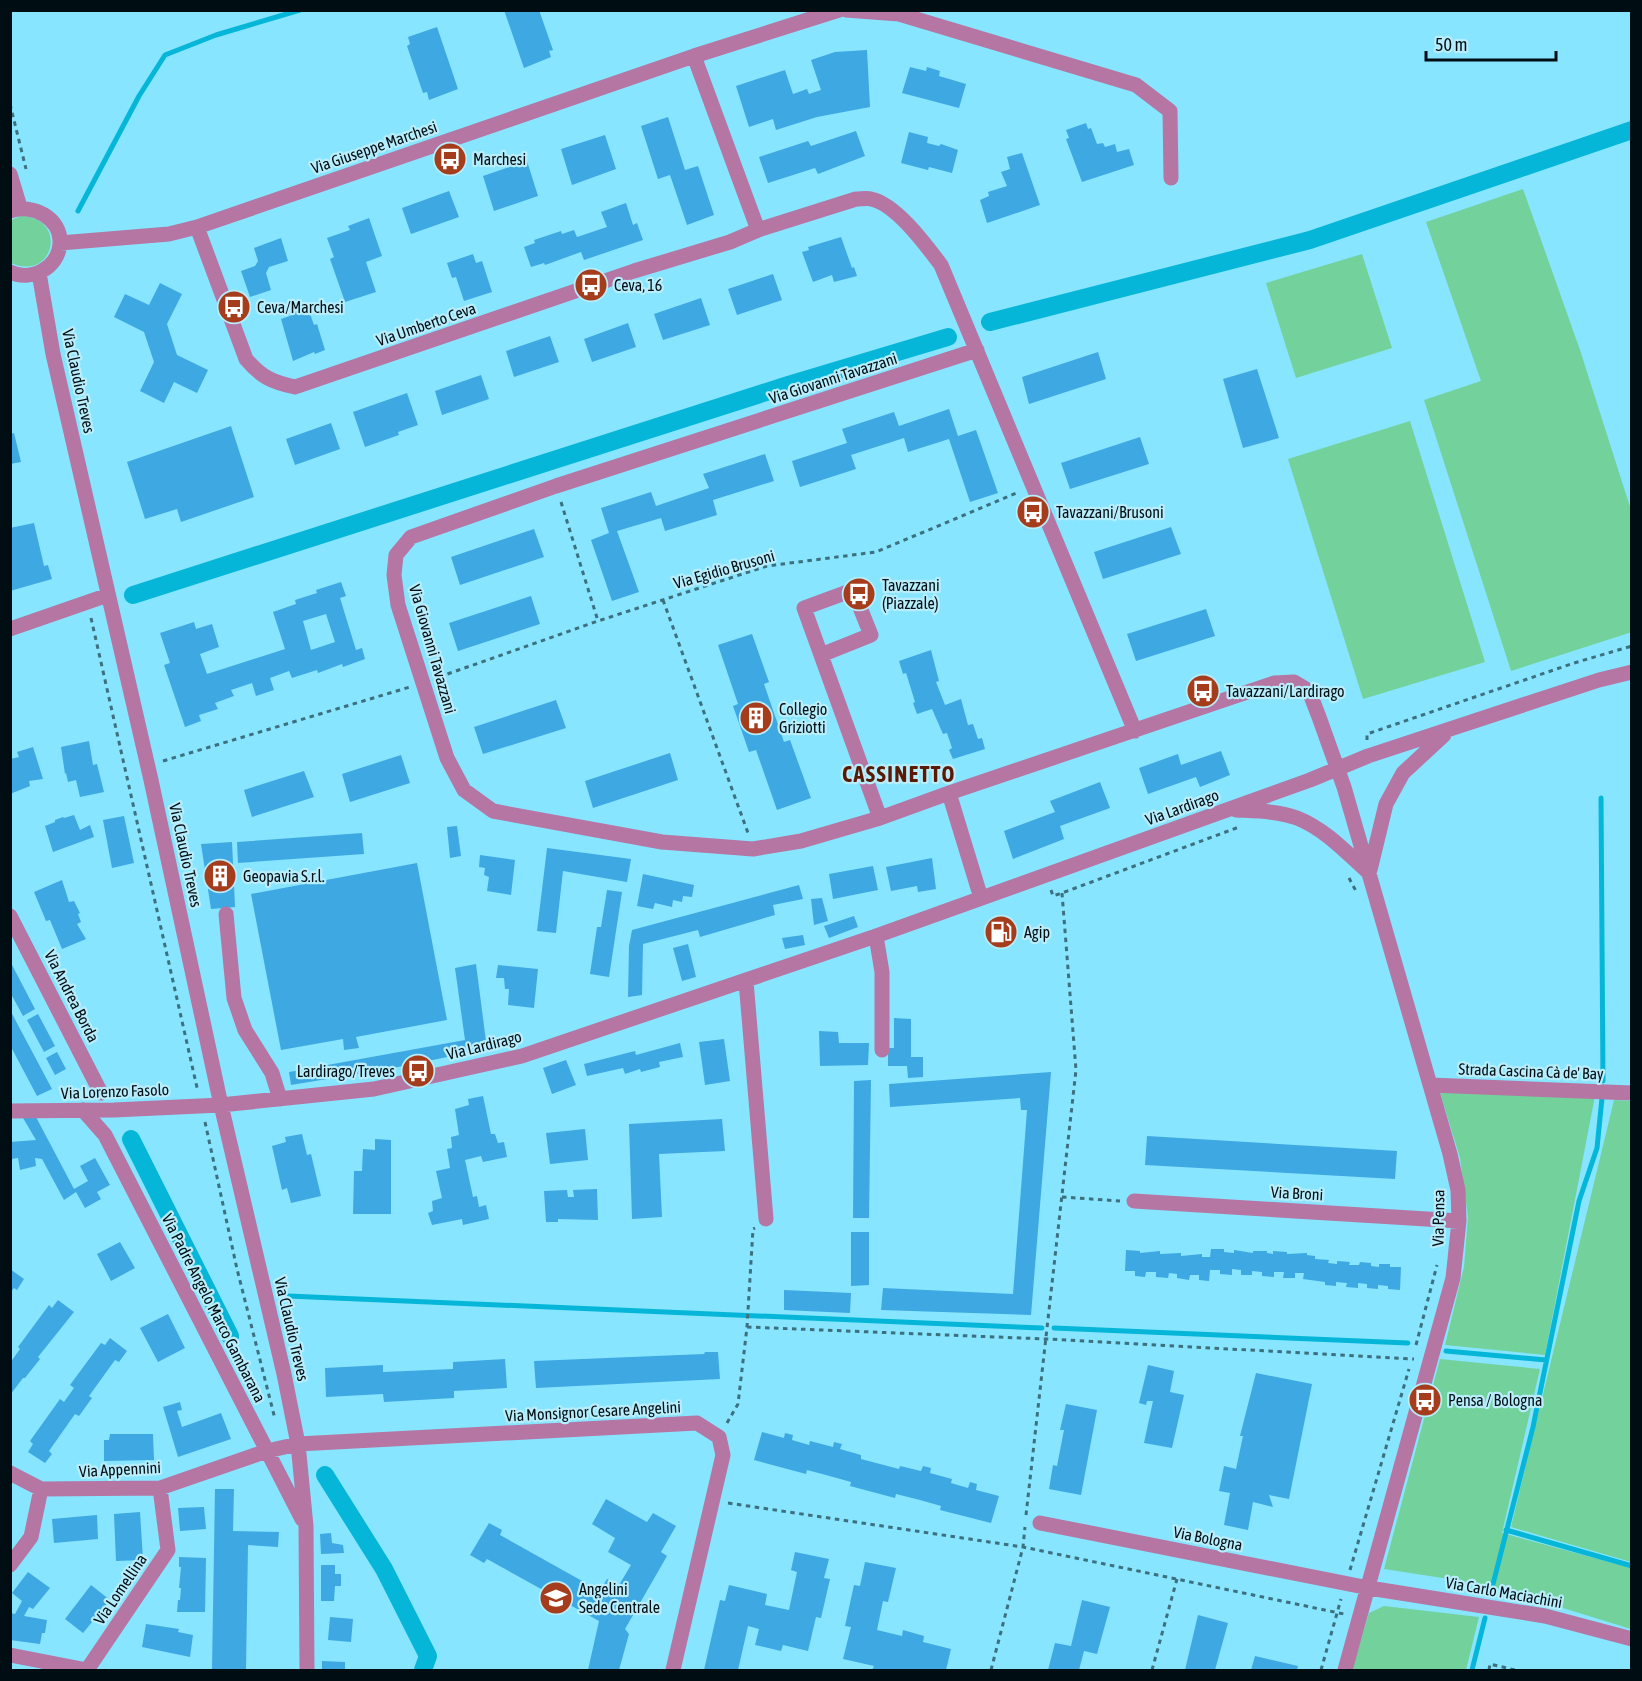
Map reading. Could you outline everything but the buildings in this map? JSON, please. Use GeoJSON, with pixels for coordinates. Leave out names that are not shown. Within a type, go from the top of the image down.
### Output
{"type":"FeatureCollection","features":[{"type":"Feature","properties":{"kind":"street","name":"Via Giuseppe Marchesi"},"geometry":{"type":"LineString","coordinates":[[60,243],[169,234],[197,227],[694,56],[839,10]]}},
{"type":"Feature","properties":{"kind":"street"},"geometry":{"type":"LineString","coordinates":[[846,10],[899,14],[1136,85],[1170,111],[1171,178]]}},
{"type":"Feature","properties":{"kind":"street"},"geometry":{"type":"LineString","coordinates":[[694,56],[758,230],[856,199],[872,199],[895,212],[918,236],[940,265],[1135,731]]}},
{"type":"Feature","properties":{"kind":"street"},"geometry":{"type":"LineString","coordinates":[[10,272],[28,276],[39,273],[50,266],[57,255],[60,243],[58,231],[42,213],[31,208],[15,209],[11,176]]}},
{"type":"Feature","properties":{"kind":"street","name":"Via Umberto Ceva"},"geometry":{"type":"LineString","coordinates":[[197,227],[246,359],[260,375],[279,384],[295,387],[634,272],[730,242],[758,230]]}},
{"type":"Feature","properties":{"kind":"street","name":"Via Claudio Treves"},"geometry":{"type":"LineString","coordinates":[[39,273],[53,354],[151,780],[221,1105],[284,1374],[298,1444]]}},
{"type":"Feature","properties":{"kind":"street","name":"Via Giovanni Tavazzani"},"geometry":{"type":"LineString","coordinates":[[976,350],[556,486],[411,537],[396,555],[394,575],[398,605],[447,758],[464,790],[493,811],[662,842],[753,849],[801,842],[880,818],[1275,683],[1294,682],[1309,691],[1337,768]]}},
{"type":"Feature","properties":{"kind":"street"},"geometry":{"type":"LineString","coordinates":[[821,655],[871,635],[853,590],[804,608],[821,655],[880,818]]}},
{"type":"Feature","properties":{"kind":"street"},"geometry":{"type":"LineString","coordinates":[[10,629],[108,595]]}},
{"type":"Feature","properties":{"kind":"street","name":"Via Lardirago"},"geometry":{"type":"LineString","coordinates":[[221,1105],[374,1089],[522,1056],[876,936],[1310,780],[1368,756],[1599,680],[1632,672]]}},
{"type":"Feature","properties":{"kind":"street"},"geometry":{"type":"LineString","coordinates":[[1227,810],[1266,812],[1298,819],[1327,835],[1369,873],[1386,804],[1403,773],[1451,729]]}},
{"type":"Feature","properties":{"kind":"street","name":"Via Pensa"},"geometry":{"type":"LineString","coordinates":[[1337,768],[1450,1154],[1458,1190],[1459,1221],[1453,1278],[1345,1671]]}},
{"type":"Feature","properties":{"kind":"street"},"geometry":{"type":"LineString","coordinates":[[949,793],[981,898]]}},
{"type":"Feature","properties":{"kind":"street"},"geometry":{"type":"LineString","coordinates":[[226,914],[234,998],[245,1030],[272,1073],[280,1099]]}},
{"type":"Feature","properties":{"kind":"street","name":"Via Andrea Borda"},"geometry":{"type":"LineString","coordinates":[[10,916],[101,1093]]}},
{"type":"Feature","properties":{"kind":"street"},"geometry":{"type":"LineString","coordinates":[[876,936],[882,972],[882,1050]]}},
{"type":"Feature","properties":{"kind":"street"},"geometry":{"type":"LineString","coordinates":[[746,981],[766,1219]]}},
{"type":"Feature","properties":{"kind":"street","name":"Strada Cascina Cà de' Bay"},"geometry":{"type":"LineString","coordinates":[[1430,1085],[1632,1093]]}},
{"type":"Feature","properties":{"kind":"street","name":"Via Lorenzo Fasolo"},"geometry":{"type":"LineString","coordinates":[[10,1111],[221,1105]]}},
{"type":"Feature","properties":{"kind":"street","name":"Via Padre Angelo Marco Gambarana"},"geometry":{"type":"LineString","coordinates":[[83,1110],[105,1135],[306,1526]]}},
{"type":"Feature","properties":{"kind":"street","name":"Via Broni"},"geometry":{"type":"LineString","coordinates":[[1134,1201],[1459,1221]]}},
{"type":"Feature","properties":{"kind":"street","name":"Via Monsignor Cesare Angelini"},"geometry":{"type":"LineString","coordinates":[[267,1451],[298,1444],[697,1424],[719,1437]]}},
{"type":"Feature","properties":{"kind":"street"},"geometry":{"type":"LineString","coordinates":[[673,1671],[714,1501],[723,1455],[719,1437]]}},
{"type":"Feature","properties":{"kind":"street","name":"Via Padre Angelo Marco Gambarana"},"geometry":{"type":"LineString","coordinates":[[298,1444],[306,1526],[307,1671]]}},
{"type":"Feature","properties":{"kind":"street","name":"Via Appennini"},"geometry":{"type":"LineString","coordinates":[[41,1489],[160,1488],[267,1451]]}},
{"type":"Feature","properties":{"kind":"street"},"geometry":{"type":"LineString","coordinates":[[10,1473],[41,1489],[31,1537],[10,1565]]}},
{"type":"Feature","properties":{"kind":"street","name":"Via Lomellina"},"geometry":{"type":"LineString","coordinates":[[87,1671],[168,1550],[160,1488]]}},
{"type":"Feature","properties":{"kind":"street","name":"Via Bologna"},"geometry":{"type":"LineString","coordinates":[[1040,1523],[1369,1588]]}},
{"type":"Feature","properties":{"kind":"street","name":"Via Carlo Maciachini"},"geometry":{"type":"LineString","coordinates":[[1369,1588],[1545,1616],[1632,1639]]}},
{"type":"Feature","properties":{"kind":"street"},"geometry":{"type":"LineString","coordinates":[[10,1655],[87,1671]]}},
{"type":"Feature","properties":{"kind":"path"},"geometry":{"type":"LineString","coordinates":[[10,104],[28,175],[11,176]]}},
{"type":"Feature","properties":{"kind":"path"},"geometry":{"type":"LineString","coordinates":[[556,486],[598,621]]}},
{"type":"Feature","properties":{"kind":"path","name":"Via Egidio Brusoni"},"geometry":{"type":"LineString","coordinates":[[151,780],[163,761],[423,683],[598,621],[767,566],[876,552],[1032,486]]}},
{"type":"Feature","properties":{"kind":"path"},"geometry":{"type":"LineString","coordinates":[[663,600],[753,849]]}},
{"type":"Feature","properties":{"kind":"path"},"geometry":{"type":"LineString","coordinates":[[87,602],[237,1269],[276,1423],[293,1418]]}},
{"type":"Feature","properties":{"kind":"path"},"geometry":{"type":"LineString","coordinates":[[1368,756],[1366,734],[1574,663],[1632,646]]}},
{"type":"Feature","properties":{"kind":"path"},"geometry":{"type":"LineString","coordinates":[[1047,874],[1053,896],[1243,825]]}},
{"type":"Feature","properties":{"kind":"path"},"geometry":{"type":"LineString","coordinates":[[1345,871],[1357,894]]}},
{"type":"Feature","properties":{"kind":"path"},"geometry":{"type":"LineString","coordinates":[[991,1671],[1023,1547],[1076,1070],[1062,893]]}},
{"type":"Feature","properties":{"kind":"path"},"geometry":{"type":"LineString","coordinates":[[1062,1197],[1134,1201]]}},
{"type":"Feature","properties":{"kind":"path"},"geometry":{"type":"LineString","coordinates":[[719,1437],[738,1404],[748,1319],[753,1229],[766,1219]]}},
{"type":"Feature","properties":{"kind":"path"},"geometry":{"type":"LineString","coordinates":[[1415,1348],[1437,1262]]}},
{"type":"Feature","properties":{"kind":"path"},"geometry":{"type":"LineString","coordinates":[[747,1327],[1046,1339],[1430,1360]]}},
{"type":"Feature","properties":{"kind":"path"},"geometry":{"type":"LineString","coordinates":[[1321,1671],[1412,1359]]}},
{"type":"Feature","properties":{"kind":"path"},"geometry":{"type":"LineString","coordinates":[[714,1501],[1023,1547],[1338,1612],[1360,1619]]}},
{"type":"Feature","properties":{"kind":"path"},"geometry":{"type":"LineString","coordinates":[[1152,1671],[1177,1579]]}},
{"type":"Feature","properties":{"kind":"path"},"geometry":{"type":"LineString","coordinates":[[1489,1671],[1490,1664],[1515,1671]]}},
{"type":"Feature","properties":{"kind":"green space"},"geometry":{"type":"Polygon","coordinates":[[[1523,189],[1580,350],[1631,510],[1632,632],[1511,671],[1424,400],[1481,381],[1426,222],[1523,189]]]}},
{"type":"Feature","properties":{"kind":"green space"},"geometry":{"type":"Polygon","coordinates":[[[21,216],[36,219],[46,227],[50,237],[50,247],[46,257],[37,264],[26,267],[11,263],[11,220],[21,216]]]}},
{"type":"Feature","properties":{"kind":"green space"},"geometry":{"type":"Polygon","coordinates":[[[1362,254],[1392,348],[1296,378],[1266,283],[1362,254]]]}},
{"type":"Feature","properties":{"kind":"green space"},"geometry":{"type":"Polygon","coordinates":[[[1410,421],[1485,662],[1363,699],[1288,459],[1410,421]]]}},
{"type":"Feature","properties":{"kind":"green space"},"geometry":{"type":"Polygon","coordinates":[[[1439,1089],[1595,1096],[1545,1355],[1445,1345],[1464,1267],[1468,1217],[1460,1158],[1439,1089]]]}},
{"type":"Feature","properties":{"kind":"green space"},"geometry":{"type":"Polygon","coordinates":[[[1614,1100],[1631,1101],[1631,1562],[1511,1527],[1614,1100]]]}},
{"type":"Feature","properties":{"kind":"green space"},"geometry":{"type":"Polygon","coordinates":[[[1440,1359],[1540,1369],[1502,1533],[1631,1568],[1631,1629],[1488,1585],[1384,1569],[1440,1359]]]}},
{"type":"Feature","properties":{"kind":"green space"},"geometry":{"type":"Polygon","coordinates":[[[1384,1606],[1479,1617],[1466,1670],[1352,1670],[1369,1613],[1384,1606]]]}},
{"type":"Feature","properties":{"kind":"waterway"},"geometry":{"type":"LineString","coordinates":[[78,211],[139,96],[165,55],[216,35],[300,10]]}},
{"type":"Feature","properties":{"kind":"waterway"},"geometry":{"type":"LineString","coordinates":[[990,322],[1310,240],[1632,130]]}},
{"type":"Feature","properties":{"kind":"waterway"},"geometry":{"type":"LineString","coordinates":[[133,595],[788,385],[948,337]]}},
{"type":"Feature","properties":{"kind":"waterway"},"geometry":{"type":"LineString","coordinates":[[1601,798],[1603,1081]]}},
{"type":"Feature","properties":{"kind":"waterway"},"geometry":{"type":"LineString","coordinates":[[1492,1588],[1533,1427],[1579,1201],[1597,1148],[1602,1098]]}},
{"type":"Feature","properties":{"kind":"waterway"},"geometry":{"type":"LineString","coordinates":[[131,1139],[230,1336]]}},
{"type":"Feature","properties":{"kind":"waterway"},"geometry":{"type":"LineString","coordinates":[[288,1296],[1042,1328]]}},
{"type":"Feature","properties":{"kind":"waterway"},"geometry":{"type":"LineString","coordinates":[[1054,1328],[1408,1343]]}},
{"type":"Feature","properties":{"kind":"waterway"},"geometry":{"type":"LineString","coordinates":[[1446,1351],[1546,1360]]}},
{"type":"Feature","properties":{"kind":"waterway"},"geometry":{"type":"LineString","coordinates":[[325,1475],[384,1569],[428,1656],[423,1670]]}},
{"type":"Feature","properties":{"kind":"waterway"},"geometry":{"type":"LineString","coordinates":[[1506,1530],[1632,1566]]}},
{"type":"Feature","properties":{"kind":"waterway"},"geometry":{"type":"LineString","coordinates":[[1472,1670],[1485,1618]]}},
{"type":"Feature","properties":{"kind":"place","name":"Marchesi"},"geometry":{"type":"Point","coordinates":[450,159]}},
{"type":"Feature","properties":{"kind":"place","name":"Ceva, 16"},"geometry":{"type":"Point","coordinates":[591,285]}},
{"type":"Feature","properties":{"kind":"place","name":"Ceva/Marchesi"},"geometry":{"type":"Point","coordinates":[234,307]}},
{"type":"Feature","properties":{"kind":"place","name":"Tavazzani/Brusoni"},"geometry":{"type":"Point","coordinates":[1033,512]}},
{"type":"Feature","properties":{"kind":"place","name":"Tavazzani (Piazzale)"},"geometry":{"type":"Point","coordinates":[859,594]}},
{"type":"Feature","properties":{"kind":"place","name":"Tavazzani/Lardirago"},"geometry":{"type":"Point","coordinates":[1203,691]}},
{"type":"Feature","properties":{"kind":"place","name":"Collegio Griziotti"},"geometry":{"type":"Point","coordinates":[756,718]}},
{"type":"Feature","properties":{"kind":"place","name":"Geopavia S.r.l."},"geometry":{"type":"Point","coordinates":[220,876]}},
{"type":"Feature","properties":{"kind":"place","name":"Agip"},"geometry":{"type":"Point","coordinates":[1001,932]}},
{"type":"Feature","properties":{"kind":"place","name":"Lardirago/Treves"},"geometry":{"type":"Point","coordinates":[418,1071]}},
{"type":"Feature","properties":{"kind":"place","name":"Pensa / Bologna"},"geometry":{"type":"Point","coordinates":[1425,1400]}},
{"type":"Feature","properties":{"kind":"place","name":"Angelini Sede Centrale"},"geometry":{"type":"Point","coordinates":[556,1598]}},
{"type":"Feature","properties":{"kind":"district","name":"CASSINETTO"},"geometry":{"type":"Point","coordinates":[899,774]}}]}
